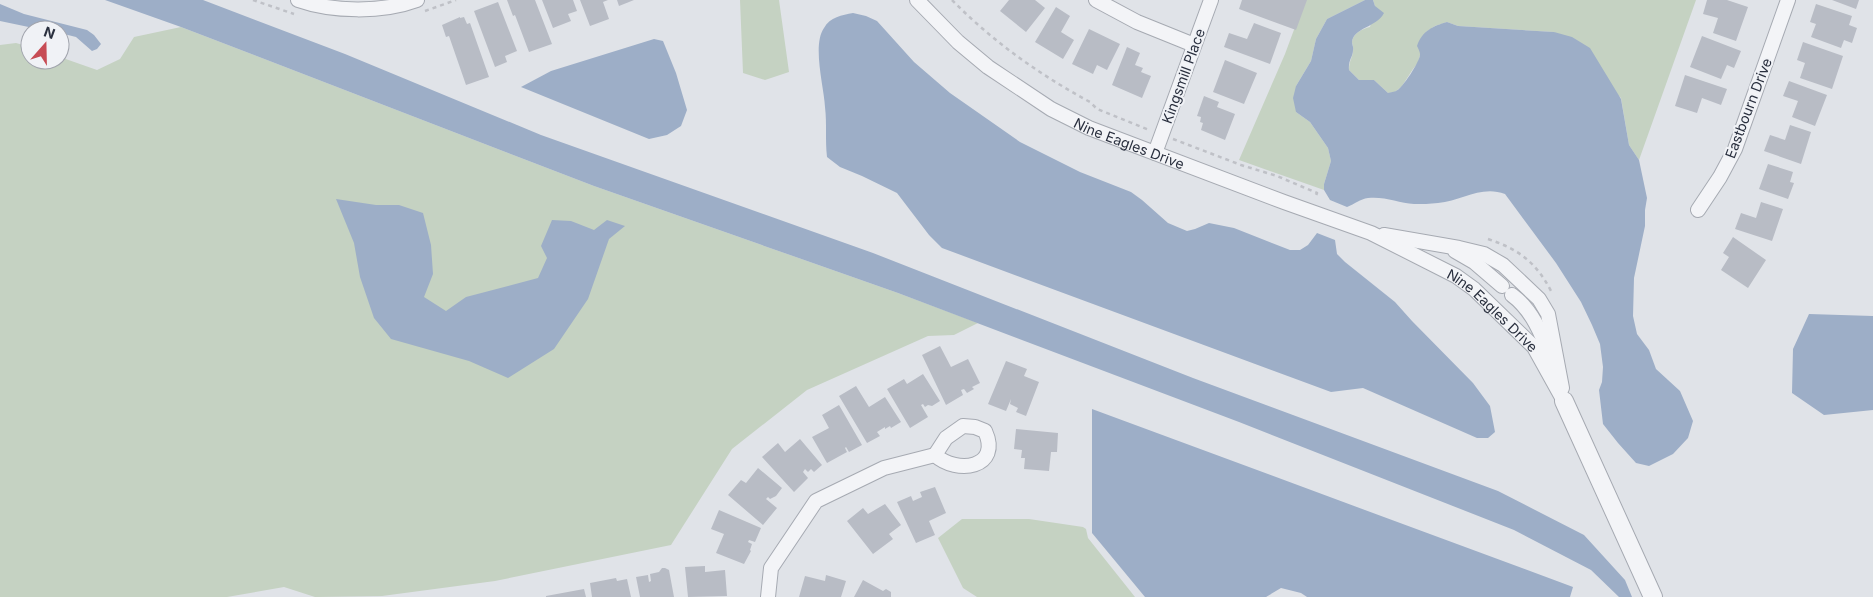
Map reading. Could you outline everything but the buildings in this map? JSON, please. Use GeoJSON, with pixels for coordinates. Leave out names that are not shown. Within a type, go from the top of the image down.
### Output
{"type":"FeatureCollection","features":[{"type":"Feature","properties":{"kind":"street"},"geometry":{"type":"LineString","coordinates":[[298,0],[313,6],[367,9],[417,0]]}},
{"type":"Feature","properties":{"kind":"street","name":"Nine Eagles Drive"},"geometry":{"type":"LineString","coordinates":[[917,0],[958,42],[980,61],[1051,109],[1089,128],[1371,233],[1439,266],[1474,289],[1534,346],[1564,401],[1654,597]]}},
{"type":"Feature","properties":{"kind":"street"},"geometry":{"type":"LineString","coordinates":[[1096,0],[1137,22],[1194,45]]}},
{"type":"Feature","properties":{"kind":"street","name":"Kingsmill Place"},"geometry":{"type":"LineString","coordinates":[[1155,153],[1211,0]]}},
{"type":"Feature","properties":{"kind":"street","name":"Eastbourn Drive"},"geometry":{"type":"LineString","coordinates":[[1698,210],[1720,178],[1735,149],[1788,0]]}},
{"type":"Feature","properties":{"kind":"street","name":"Nine Eagles Drive"},"geometry":{"type":"LineString","coordinates":[[1371,233],[1484,254],[1503,264],[1539,299],[1548,314],[1564,401]]}},
{"type":"Feature","properties":{"kind":"street","name":"Nine Eagles Drive"},"geometry":{"type":"LineString","coordinates":[[1443,245],[1474,262],[1520,301],[1531,316],[1544,342],[1564,401]]}},
{"type":"Feature","properties":{"kind":"street"},"geometry":{"type":"LineString","coordinates":[[768,597],[771,568],[816,501],[884,468],[935,455]]}},
{"type":"Feature","properties":{"kind":"path"},"geometry":{"type":"LineString","coordinates":[[952,0],[987,32],[1036,70],[1090,102],[1097,109],[1150,131]]}},
{"type":"Feature","properties":{"kind":"path"},"geometry":{"type":"LineString","coordinates":[[1170,138],[1317,193],[1314,200],[1321,202]]}},
{"type":"Feature","properties":{"kind":"path"},"geometry":{"type":"LineString","coordinates":[[1481,238],[1514,249],[1523,255],[1541,275],[1552,293]]}},
{"type":"Feature","properties":{"kind":"green space"},"geometry":{"type":"Polygon","coordinates":[[[740,0],[779,0],[789,72],[765,80],[743,73],[740,0]]]}},
{"type":"Feature","properties":{"kind":"green space"},"geometry":{"type":"Polygon","coordinates":[[[1305,0],[1365,0],[1327,19],[1316,39],[1311,61],[1296,86],[1296,112],[1310,122],[1328,148],[1331,161],[1324,190],[1239,160],[1285,54],[1305,0]]]}},
{"type":"Feature","properties":{"kind":"green space"},"geometry":{"type":"Polygon","coordinates":[[[1373,0],[1696,0],[1639,160],[1629,145],[1621,98],[1554,32],[1458,26],[1447,22],[1435,26],[1426,32],[1418,63],[1402,86],[1395,92],[1388,93],[1374,80],[1359,80],[1349,70],[1353,49],[1352,42],[1356,34],[1370,27],[1375,6],[1373,0]]]}},
{"type":"Feature","properties":{"kind":"green space"},"geometry":{"type":"Polygon","coordinates":[[[181,27],[594,186],[978,323],[954,335],[928,336],[807,390],[732,449],[671,545],[495,581],[382,596],[315,597],[284,587],[227,597],[0,597],[0,45],[20,44],[20,70],[70,70],[70,61],[97,70],[120,59],[134,37],[181,27]]]}},
{"type":"Feature","properties":{"kind":"green space"},"geometry":{"type":"Polygon","coordinates":[[[962,519],[1029,519],[1083,527],[1086,529],[1088,538],[1135,597],[977,597],[963,588],[938,538],[962,519]]]}},
{"type":"Feature","properties":{"kind":"water"},"geometry":{"type":"Polygon","coordinates":[[[105,0],[203,0],[345,54],[541,135],[873,253],[1193,378],[1498,491],[1584,535],[1625,580],[1632,597],[1619,597],[1591,570],[1514,530],[1239,422],[898,293],[594,186],[181,27],[105,0]]]}},
{"type":"Feature","properties":{"kind":"water"},"geometry":{"type":"Polygon","coordinates":[[[1365,0],[1373,0],[1375,6],[1384,13],[1376,22],[1361,30],[1354,37],[1349,70],[1359,80],[1374,80],[1388,93],[1399,89],[1414,68],[1420,57],[1417,46],[1422,36],[1433,27],[1447,22],[1458,26],[1554,32],[1572,37],[1590,48],[1621,99],[1629,145],[1639,160],[1647,198],[1645,226],[1634,278],[1633,316],[1637,334],[1649,350],[1656,369],[1680,391],[1693,421],[1688,438],[1673,454],[1649,466],[1636,463],[1603,424],[1599,390],[1602,382],[1603,367],[1600,344],[1592,325],[1581,302],[1556,263],[1505,194],[1488,191],[1480,192],[1447,202],[1426,204],[1368,198],[1347,207],[1330,200],[1324,190],[1331,161],[1328,148],[1310,122],[1296,112],[1293,98],[1296,86],[1311,61],[1316,39],[1327,19],[1365,0]]]}},
{"type":"Feature","properties":{"kind":"water"},"geometry":{"type":"Polygon","coordinates":[[[0,4],[24,14],[48,20],[20,20],[20,25],[0,21],[0,4]]]}},
{"type":"Feature","properties":{"kind":"water"},"geometry":{"type":"Polygon","coordinates":[[[853,13],[877,21],[914,62],[950,93],[1020,142],[1080,172],[1131,192],[1168,223],[1187,231],[1209,223],[1234,228],[1290,250],[1300,250],[1308,245],[1317,233],[1335,240],[1337,254],[1395,302],[1473,383],[1490,406],[1495,432],[1488,438],[1477,438],[1363,388],[1331,392],[942,248],[929,235],[897,193],[840,167],[827,157],[826,113],[819,45],[824,28],[830,21],[853,13]]]}},
{"type":"Feature","properties":{"kind":"water"},"geometry":{"type":"Polygon","coordinates":[[[70,26],[87,30],[101,44],[92,51],[76,37],[70,36],[70,26]]]}},
{"type":"Feature","properties":{"kind":"water"},"geometry":{"type":"Polygon","coordinates":[[[654,39],[663,41],[676,73],[687,110],[681,126],[667,135],[649,139],[521,87],[551,71],[654,39]]]}},
{"type":"Feature","properties":{"kind":"water"},"geometry":{"type":"Polygon","coordinates":[[[336,199],[376,205],[399,205],[423,213],[431,245],[433,274],[424,297],[446,311],[466,297],[538,278],[547,258],[541,246],[552,220],[571,221],[594,230],[607,220],[625,226],[609,239],[588,299],[554,349],[508,378],[469,361],[391,339],[374,318],[360,277],[354,243],[336,199]]]}},
{"type":"Feature","properties":{"kind":"water"},"geometry":{"type":"Polygon","coordinates":[[[1809,314],[1873,316],[1873,410],[1824,415],[1792,393],[1793,349],[1809,314]]]}},
{"type":"Feature","properties":{"kind":"water"},"geometry":{"type":"Polygon","coordinates":[[[1092,409],[1573,587],[1570,597],[1307,597],[1301,593],[1281,588],[1266,597],[1145,597],[1092,533],[1092,409]]]}}]}
